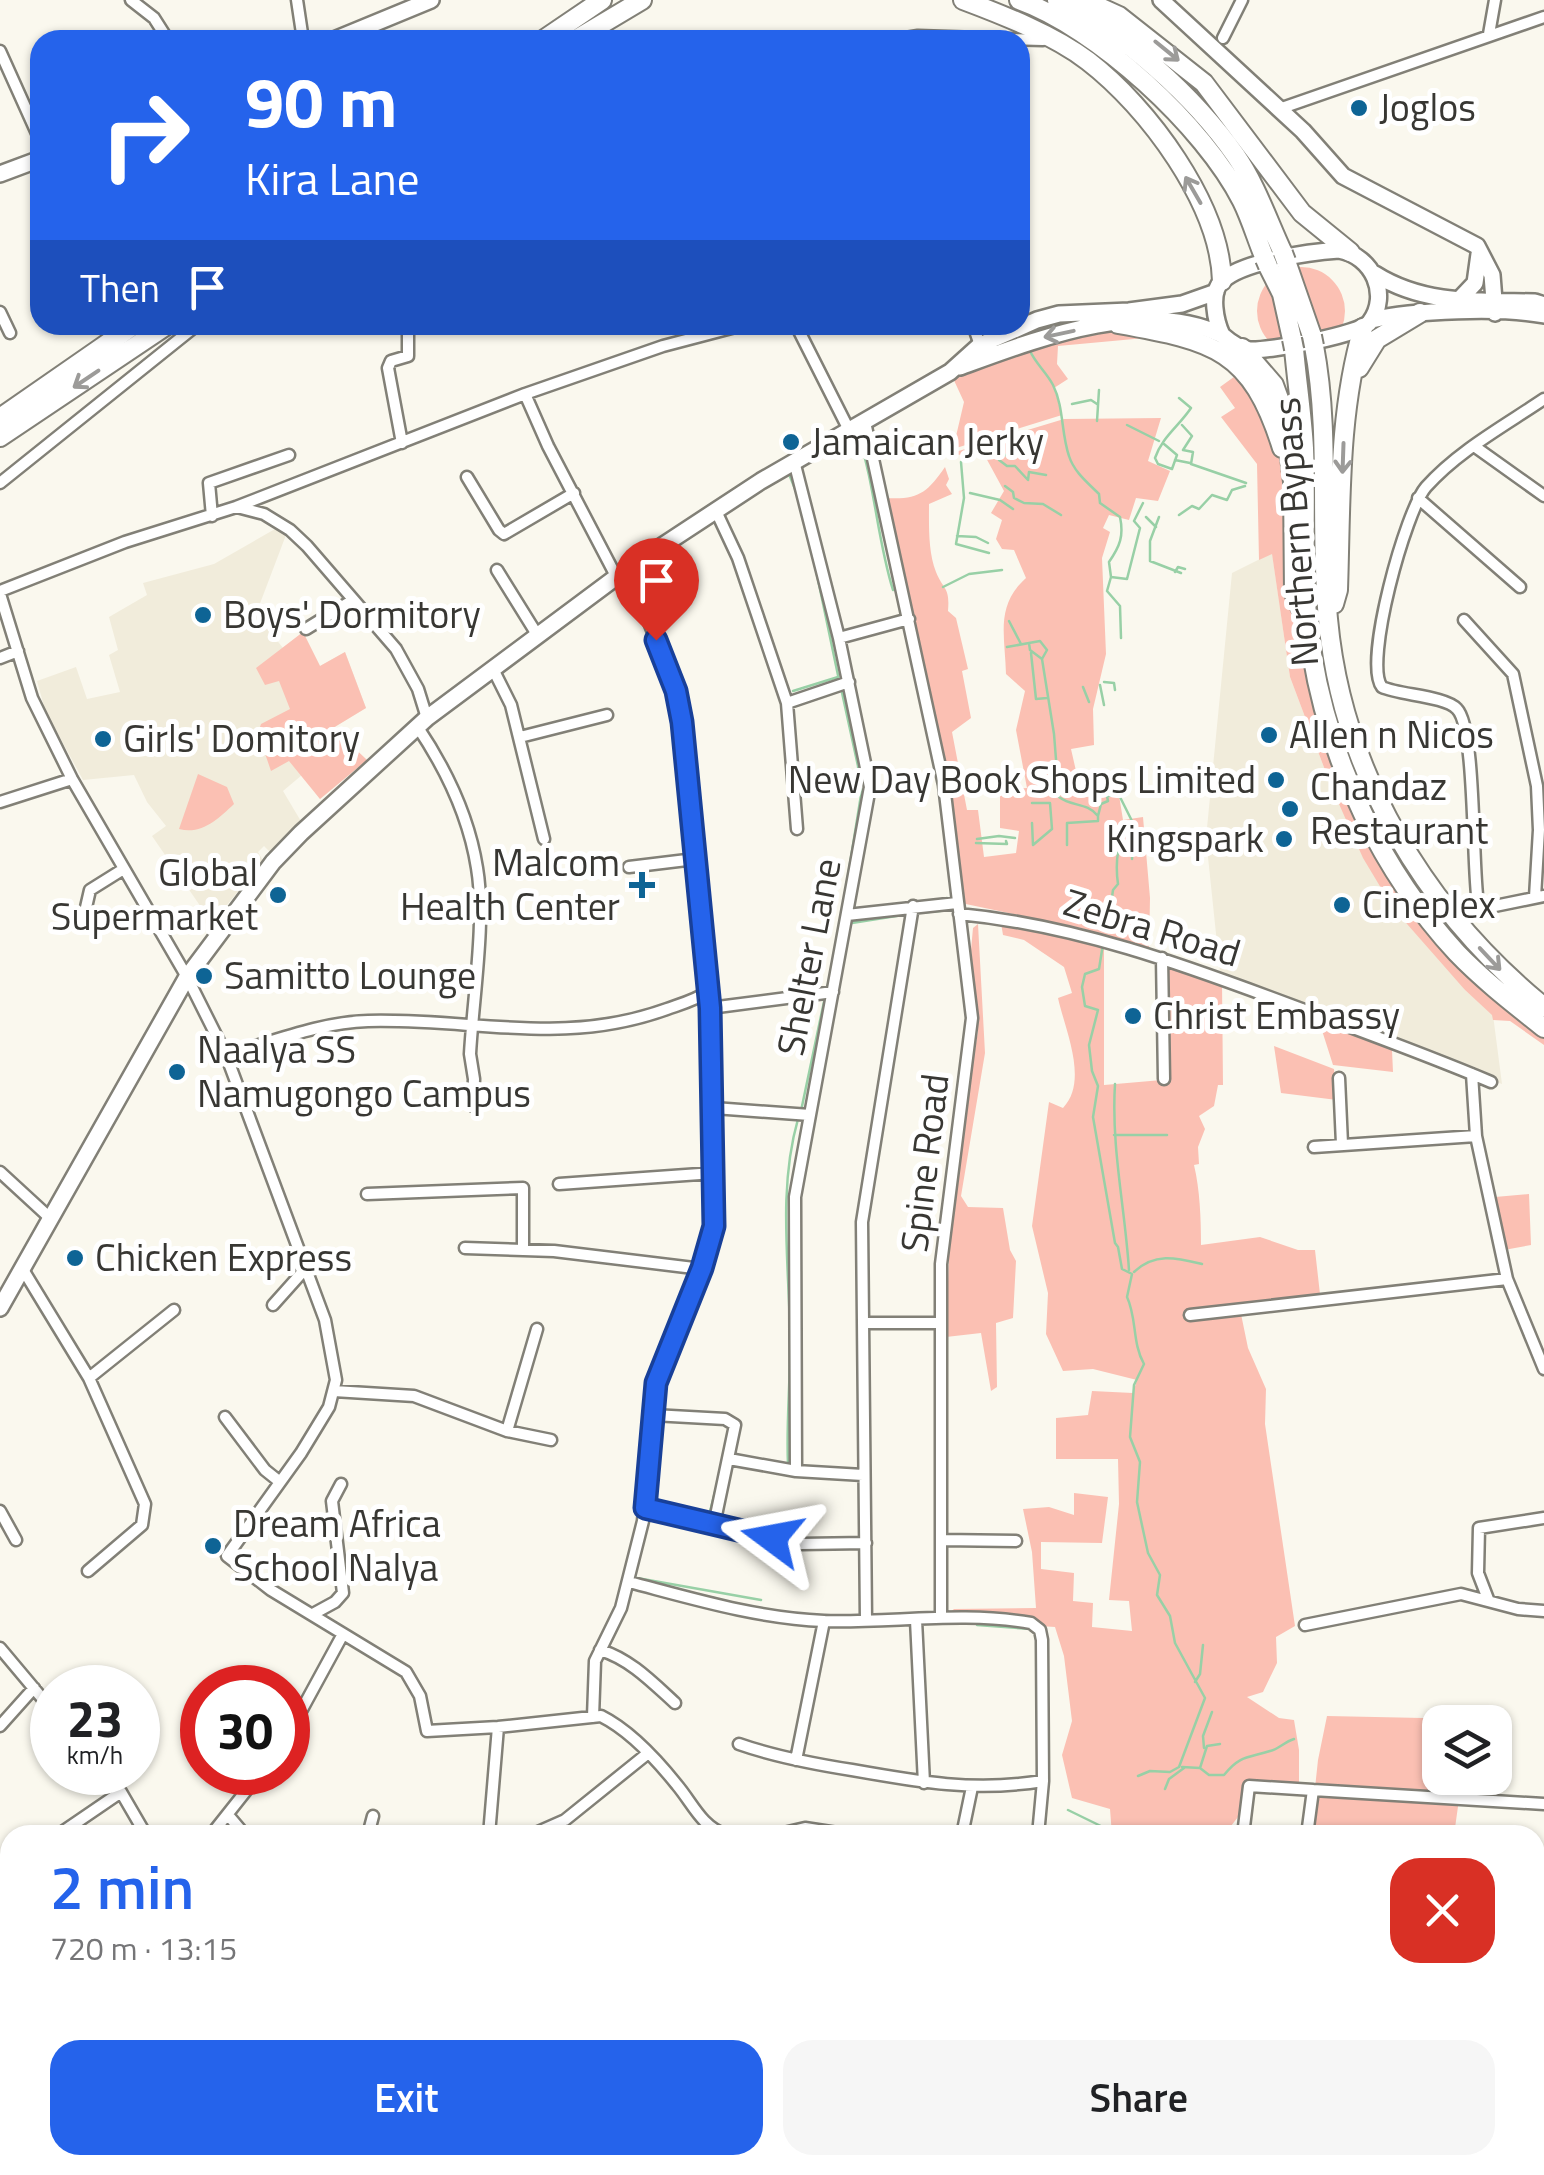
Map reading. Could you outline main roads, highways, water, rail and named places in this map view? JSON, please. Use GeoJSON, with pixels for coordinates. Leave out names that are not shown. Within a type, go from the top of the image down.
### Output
{"type":"FeatureCollection","features":[{"type":"Feature","properties":{"kind":"highway"},"geometry":{"type":"LineString","coordinates":[[558,30],[602,0]]}},
{"type":"Feature","properties":{"kind":"highway"},"geometry":{"type":"LineString","coordinates":[[592,30],[642,0]]}},
{"type":"Feature","properties":{"kind":"highway"},"geometry":{"type":"LineString","coordinates":[[963,0],[1004,15],[1086,58],[1133,102],[1214,229],[1221,256],[1219,286]]}},
{"type":"Feature","properties":{"kind":"highway"},"geometry":{"type":"LineString","coordinates":[[1019,0],[1074,29],[1132,70],[1194,135],[1241,200],[1275,260]]}},
{"type":"Feature","properties":{"kind":"highway"},"geometry":{"type":"LineString","coordinates":[[1057,0],[1112,33],[1204,116],[1237,158],[1275,260]]}},
{"type":"Feature","properties":{"kind":"highway"},"geometry":{"type":"LineString","coordinates":[[1084,0],[1119,16],[1204,83],[1302,213],[1350,252]]}},
{"type":"Feature","properties":{"kind":"highway","name":"Northern Bypass"},"geometry":{"type":"LineString","coordinates":[[1275,260],[1313,341],[1320,388],[1319,690],[1332,735],[1348,780],[1382,847],[1424,914],[1489,983],[1544,1028]]}},
{"type":"Feature","properties":{"kind":"highway","name":"Northern Bypass"},"geometry":{"type":"LineString","coordinates":[[1275,260],[1293,344],[1318,621],[1362,766],[1400,842],[1464,932],[1500,971],[1544,1007]]}},
{"type":"Feature","properties":{"kind":"highway"},"geometry":{"type":"LineString","coordinates":[[1347,395],[1377,339],[1420,313]]}},
{"type":"Feature","properties":{"kind":"highway"},"geometry":{"type":"LineString","coordinates":[[1124,318],[1185,336],[1230,358],[1245,371],[1268,406],[1292,482]]}},
{"type":"Feature","properties":{"kind":"highway"},"geometry":{"type":"LineString","coordinates":[[1242,348],[1274,384],[1286,423],[1292,482],[1294,593],[1318,621],[1338,590],[1347,395],[1368,324]]}},
{"type":"Feature","properties":{"kind":"highway"},"geometry":{"type":"LineString","coordinates":[[0,418],[120,335]]}},
{"type":"Feature","properties":{"kind":"highway"},"geometry":{"type":"LineString","coordinates":[[0,437],[152,335]]}},
{"type":"Feature","properties":{"kind":"main road"},"geometry":{"type":"LineString","coordinates":[[358,30],[431,0]]}},
{"type":"Feature","properties":{"kind":"main road"},"geometry":{"type":"LineString","coordinates":[[1161,0],[1279,109],[1343,176],[1478,246],[1492,275],[1495,307]]}},
{"type":"Feature","properties":{"kind":"main road"},"geometry":{"type":"LineString","coordinates":[[0,174],[30,163]]}},
{"type":"Feature","properties":{"kind":"main road"},"geometry":{"type":"LineString","coordinates":[[1453,307],[1475,283],[1478,246]]}},
{"type":"Feature","properties":{"kind":"main road"},"geometry":{"type":"LineString","coordinates":[[0,1308],[187,977],[282,852],[422,722],[622,574],[849,430],[956,368],[1052,334],[1182,304],[1284,256],[1350,252],[1365,260],[1375,274],[1453,307]]}},
{"type":"Feature","properties":{"kind":"main road"},"geometry":{"type":"LineString","coordinates":[[1368,324],[1376,301],[1375,274]]}},
{"type":"Feature","properties":{"kind":"main road"},"geometry":{"type":"LineString","coordinates":[[1219,286],[1222,336]]}},
{"type":"Feature","properties":{"kind":"main road"},"geometry":{"type":"LineString","coordinates":[[1030,323],[1060,314],[1172,320],[1196,324],[1251,350],[1291,346],[1368,324],[1453,307],[1544,306]]}},
{"type":"Feature","properties":{"kind":"main road"},"geometry":{"type":"LineString","coordinates":[[1495,307],[1544,316]]}},
{"type":"Feature","properties":{"kind":"main road"},"geometry":{"type":"LineString","coordinates":[[956,368],[980,345],[1001,335]]}},
{"type":"Feature","properties":{"kind":"waterway"},"geometry":{"type":"LineString","coordinates":[[1030,351],[1057,393],[1071,462],[1099,494],[1100,503],[1120,517],[1121,535],[1109,562],[1111,577],[1107,591],[1120,606],[1121,638]]}},
{"type":"Feature","properties":{"kind":"waterway"},"geometry":{"type":"LineString","coordinates":[[1097,421],[1099,390]]}},
{"type":"Feature","properties":{"kind":"waterway"},"geometry":{"type":"LineString","coordinates":[[1164,444],[1177,455],[1172,469],[1158,464],[1155,458],[1166,438],[1191,408],[1179,398]]}},
{"type":"Feature","properties":{"kind":"waterway"},"geometry":{"type":"LineString","coordinates":[[1072,404],[1091,400],[1097,404]]}},
{"type":"Feature","properties":{"kind":"waterway"},"geometry":{"type":"LineString","coordinates":[[1127,425],[1159,441]]}},
{"type":"Feature","properties":{"kind":"waterway"},"geometry":{"type":"LineString","coordinates":[[1182,425],[1192,436],[1183,450]]}},
{"type":"Feature","properties":{"kind":"waterway"},"geometry":{"type":"LineString","coordinates":[[848,441],[858,435],[893,590]]}},
{"type":"Feature","properties":{"kind":"waterway"},"geometry":{"type":"LineString","coordinates":[[819,456],[844,443]]}},
{"type":"Feature","properties":{"kind":"waterway"},"geometry":{"type":"LineString","coordinates":[[725,496],[799,450]]}},
{"type":"Feature","properties":{"kind":"waterway"},"geometry":{"type":"LineString","coordinates":[[1183,450],[1193,452],[1191,464],[1246,483]]}},
{"type":"Feature","properties":{"kind":"waterway"},"geometry":{"type":"LineString","coordinates":[[1023,452],[1000,456],[999,460],[1015,466],[1028,480],[1029,472],[1046,475]]}},
{"type":"Feature","properties":{"kind":"waterway"},"geometry":{"type":"LineString","coordinates":[[1175,460],[1190,463]]}},
{"type":"Feature","properties":{"kind":"waterway"},"geometry":{"type":"LineString","coordinates":[[961,462],[964,498],[956,544],[989,553]]}},
{"type":"Feature","properties":{"kind":"waterway"},"geometry":{"type":"LineString","coordinates":[[789,474],[799,499]]}},
{"type":"Feature","properties":{"kind":"waterway"},"geometry":{"type":"LineString","coordinates":[[738,505],[777,480]]}},
{"type":"Feature","properties":{"kind":"waterway"},"geometry":{"type":"LineString","coordinates":[[1005,486],[1014,498],[1043,504],[1061,515]]}},
{"type":"Feature","properties":{"kind":"waterway"},"geometry":{"type":"LineString","coordinates":[[1179,515],[1192,506],[1199,509],[1212,495],[1227,500],[1232,490],[1245,486]]}},
{"type":"Feature","properties":{"kind":"waterway"},"geometry":{"type":"LineString","coordinates":[[970,493],[1000,500],[1013,509]]}},
{"type":"Feature","properties":{"kind":"waterway"},"geometry":{"type":"LineString","coordinates":[[1111,577],[1127,579],[1140,528],[1134,521],[1143,503]]}},
{"type":"Feature","properties":{"kind":"waterway"},"geometry":{"type":"LineString","coordinates":[[1146,517],[1156,527]]}},
{"type":"Feature","properties":{"kind":"waterway"},"geometry":{"type":"LineString","coordinates":[[1159,517],[1150,541],[1150,561],[1181,573]]}},
{"type":"Feature","properties":{"kind":"waterway"},"geometry":{"type":"LineString","coordinates":[[957,536],[976,537],[988,543]]}},
{"type":"Feature","properties":{"kind":"waterway"},"geometry":{"type":"LineString","coordinates":[[658,558],[677,545]]}},
{"type":"Feature","properties":{"kind":"waterway"},"geometry":{"type":"LineString","coordinates":[[1175,572],[1178,567],[1185,569]]}},
{"type":"Feature","properties":{"kind":"waterway"},"geometry":{"type":"LineString","coordinates":[[816,570],[839,680]]}},
{"type":"Feature","properties":{"kind":"waterway"},"geometry":{"type":"LineString","coordinates":[[943,587],[969,574],[1002,570]]}},
{"type":"Feature","properties":{"kind":"waterway"},"geometry":{"type":"LineString","coordinates":[[1009,621],[1021,644]]}},
{"type":"Feature","properties":{"kind":"waterway"},"geometry":{"type":"LineString","coordinates":[[647,630],[678,727]]}},
{"type":"Feature","properties":{"kind":"waterway"},"geometry":{"type":"LineString","coordinates":[[1042,659],[1030,650],[1029,643],[1040,641],[1047,650],[1042,659],[1059,797],[1098,816],[1107,796],[1119,795],[1132,821],[1118,851],[1118,884],[1113,890],[1107,932]]}},
{"type":"Feature","properties":{"kind":"waterway"},"geometry":{"type":"LineString","coordinates":[[1007,647],[1029,643]]}},
{"type":"Feature","properties":{"kind":"waterway"},"geometry":{"type":"LineString","coordinates":[[1031,653],[1036,699],[1047,698]]}},
{"type":"Feature","properties":{"kind":"waterway"},"geometry":{"type":"LineString","coordinates":[[793,691],[838,677]]}},
{"type":"Feature","properties":{"kind":"waterway"},"geometry":{"type":"LineString","coordinates":[[1104,682],[1114,683],[1115,690]]}},
{"type":"Feature","properties":{"kind":"waterway"},"geometry":{"type":"LineString","coordinates":[[1100,685],[1104,705]]}},
{"type":"Feature","properties":{"kind":"waterway"},"geometry":{"type":"LineString","coordinates":[[1083,687],[1089,702]]}},
{"type":"Feature","properties":{"kind":"waterway"},"geometry":{"type":"LineString","coordinates":[[841,688],[861,795],[844,901]]}},
{"type":"Feature","properties":{"kind":"waterway"},"geometry":{"type":"LineString","coordinates":[[1032,803],[1050,803],[1052,829],[1033,845],[1032,823]]}},
{"type":"Feature","properties":{"kind":"waterway"},"geometry":{"type":"LineString","coordinates":[[1067,845],[1067,823],[1098,821],[1098,816]]}},
{"type":"Feature","properties":{"kind":"waterway"},"geometry":{"type":"LineString","coordinates":[[977,839],[1015,838]]}},
{"type":"Feature","properties":{"kind":"waterway"},"geometry":{"type":"LineString","coordinates":[[1123,842],[1133,840],[1132,859]]}},
{"type":"Feature","properties":{"kind":"waterway"},"geometry":{"type":"LineString","coordinates":[[976,843],[1007,844],[1006,841]]}},
{"type":"Feature","properties":{"kind":"waterway"},"geometry":{"type":"LineString","coordinates":[[691,888],[700,990]]}},
{"type":"Feature","properties":{"kind":"waterway"},"geometry":{"type":"LineString","coordinates":[[936,900],[947,898]]}},
{"type":"Feature","properties":{"kind":"waterway"},"geometry":{"type":"LineString","coordinates":[[917,913],[950,910]]}},
{"type":"Feature","properties":{"kind":"waterway"},"geometry":{"type":"LineString","coordinates":[[852,923],[909,914]]}},
{"type":"Feature","properties":{"kind":"waterway"},"geometry":{"type":"LineString","coordinates":[[1103,944],[1099,969],[1085,974],[1082,987],[1085,1006],[1098,1010],[1089,1045],[1098,1086],[1093,1117],[1115,1243],[1122,1269],[1132,1274],[1127,1297],[1144,1364],[1134,1385],[1130,1437],[1140,1462],[1137,1502],[1148,1553],[1160,1575],[1157,1595],[1170,1616],[1175,1643],[1205,1698],[1179,1767],[1138,1776]]}},
{"type":"Feature","properties":{"kind":"waterway"},"geometry":{"type":"LineString","coordinates":[[827,989],[836,948]]}},
{"type":"Feature","properties":{"kind":"waterway"},"geometry":{"type":"LineString","coordinates":[[801,1111],[825,997]]}},
{"type":"Feature","properties":{"kind":"waterway"},"geometry":{"type":"LineString","coordinates":[[704,1064],[707,1139]]}},
{"type":"Feature","properties":{"kind":"waterway"},"geometry":{"type":"LineString","coordinates":[[1115,1084],[1117,1154],[1129,1270]]}},
{"type":"Feature","properties":{"kind":"waterway"},"geometry":{"type":"LineString","coordinates":[[788,1464],[786,1199],[798,1119]]}},
{"type":"Feature","properties":{"kind":"waterway"},"geometry":{"type":"LineString","coordinates":[[1114,1135],[1167,1135]]}},
{"type":"Feature","properties":{"kind":"waterway"},"geometry":{"type":"LineString","coordinates":[[705,1239],[707,1187]]}},
{"type":"Feature","properties":{"kind":"waterway"},"geometry":{"type":"LineString","coordinates":[[1134,1272],[1158,1259],[1202,1264]]}},
{"type":"Feature","properties":{"kind":"waterway"},"geometry":{"type":"LineString","coordinates":[[659,1357],[694,1270]]}},
{"type":"Feature","properties":{"kind":"waterway"},"geometry":{"type":"LineString","coordinates":[[708,1519],[721,1469]]}},
{"type":"Feature","properties":{"kind":"waterway"},"geometry":{"type":"LineString","coordinates":[[647,1516],[791,1552]]}},
{"type":"Feature","properties":{"kind":"waterway"},"geometry":{"type":"LineString","coordinates":[[637,1578],[761,1600]]}},
{"type":"Feature","properties":{"kind":"waterway"},"geometry":{"type":"LineString","coordinates":[[977,1625],[1031,1629]]}},
{"type":"Feature","properties":{"kind":"waterway"},"geometry":{"type":"LineString","coordinates":[[1195,1682],[1200,1674],[1203,1645]]}},
{"type":"Feature","properties":{"kind":"waterway"},"geometry":{"type":"LineString","coordinates":[[1204,1748],[1203,1736],[1212,1712]]}},
{"type":"Feature","properties":{"kind":"waterway"},"geometry":{"type":"LineString","coordinates":[[1200,1768],[1209,1775],[1224,1775],[1240,1760],[1294,1739]]}},
{"type":"Feature","properties":{"kind":"waterway"},"geometry":{"type":"LineString","coordinates":[[1182,1767],[1200,1768],[1207,1746],[1220,1744]]}},
{"type":"Feature","properties":{"kind":"waterway"},"geometry":{"type":"LineString","coordinates":[[1165,1789],[1169,1779],[1184,1768]]}},
{"type":"Feature","properties":{"kind":"waterway"},"geometry":{"type":"LineString","coordinates":[[1068,1810],[1099,1825]]}},
{"type":"Feature","properties":{"kind":"place","name":"Joglos"},"geometry":{"type":"Point","coordinates":[1359,108]}},
{"type":"Feature","properties":{"kind":"place","name":"Jamaican Jerky"},"geometry":{"type":"Point","coordinates":[791,442]}},
{"type":"Feature","properties":{"kind":"place","name":"Boys' Dormitory"},"geometry":{"type":"Point","coordinates":[203,615]}},
{"type":"Feature","properties":{"kind":"place","name":"Allen n Nicos"},"geometry":{"type":"Point","coordinates":[1269,735]}},
{"type":"Feature","properties":{"kind":"place","name":"Girls' Domitory"},"geometry":{"type":"Point","coordinates":[103,739]}},
{"type":"Feature","properties":{"kind":"place","name":"New Day Book Shops Limited"},"geometry":{"type":"Point","coordinates":[1276,780]}},
{"type":"Feature","properties":{"kind":"place","name":"Chandaz Restaurant"},"geometry":{"type":"Point","coordinates":[1290,809]}},
{"type":"Feature","properties":{"kind":"place","name":"Kingspark"},"geometry":{"type":"Point","coordinates":[1284,839]}},
{"type":"Feature","properties":{"kind":"place","name":"Malcom Health Center"},"geometry":{"type":"Point","coordinates":[642,885]}},
{"type":"Feature","properties":{"kind":"place","name":"Global Supermarket"},"geometry":{"type":"Point","coordinates":[278,895]}},
{"type":"Feature","properties":{"kind":"place","name":"Cineplex"},"geometry":{"type":"Point","coordinates":[1342,905]}},
{"type":"Feature","properties":{"kind":"place","name":"Samitto Lounge"},"geometry":{"type":"Point","coordinates":[204,976]}},
{"type":"Feature","properties":{"kind":"place","name":"Christ Embassy"},"geometry":{"type":"Point","coordinates":[1133,1016]}},
{"type":"Feature","properties":{"kind":"place","name":"Naalya SS Namugongo Campus"},"geometry":{"type":"Point","coordinates":[177,1072]}},
{"type":"Feature","properties":{"kind":"place","name":"Chicken Express"},"geometry":{"type":"Point","coordinates":[75,1258]}},
{"type":"Feature","properties":{"kind":"place","name":"Dream Africa School Nalya"},"geometry":{"type":"Point","coordinates":[213,1546]}}]}
